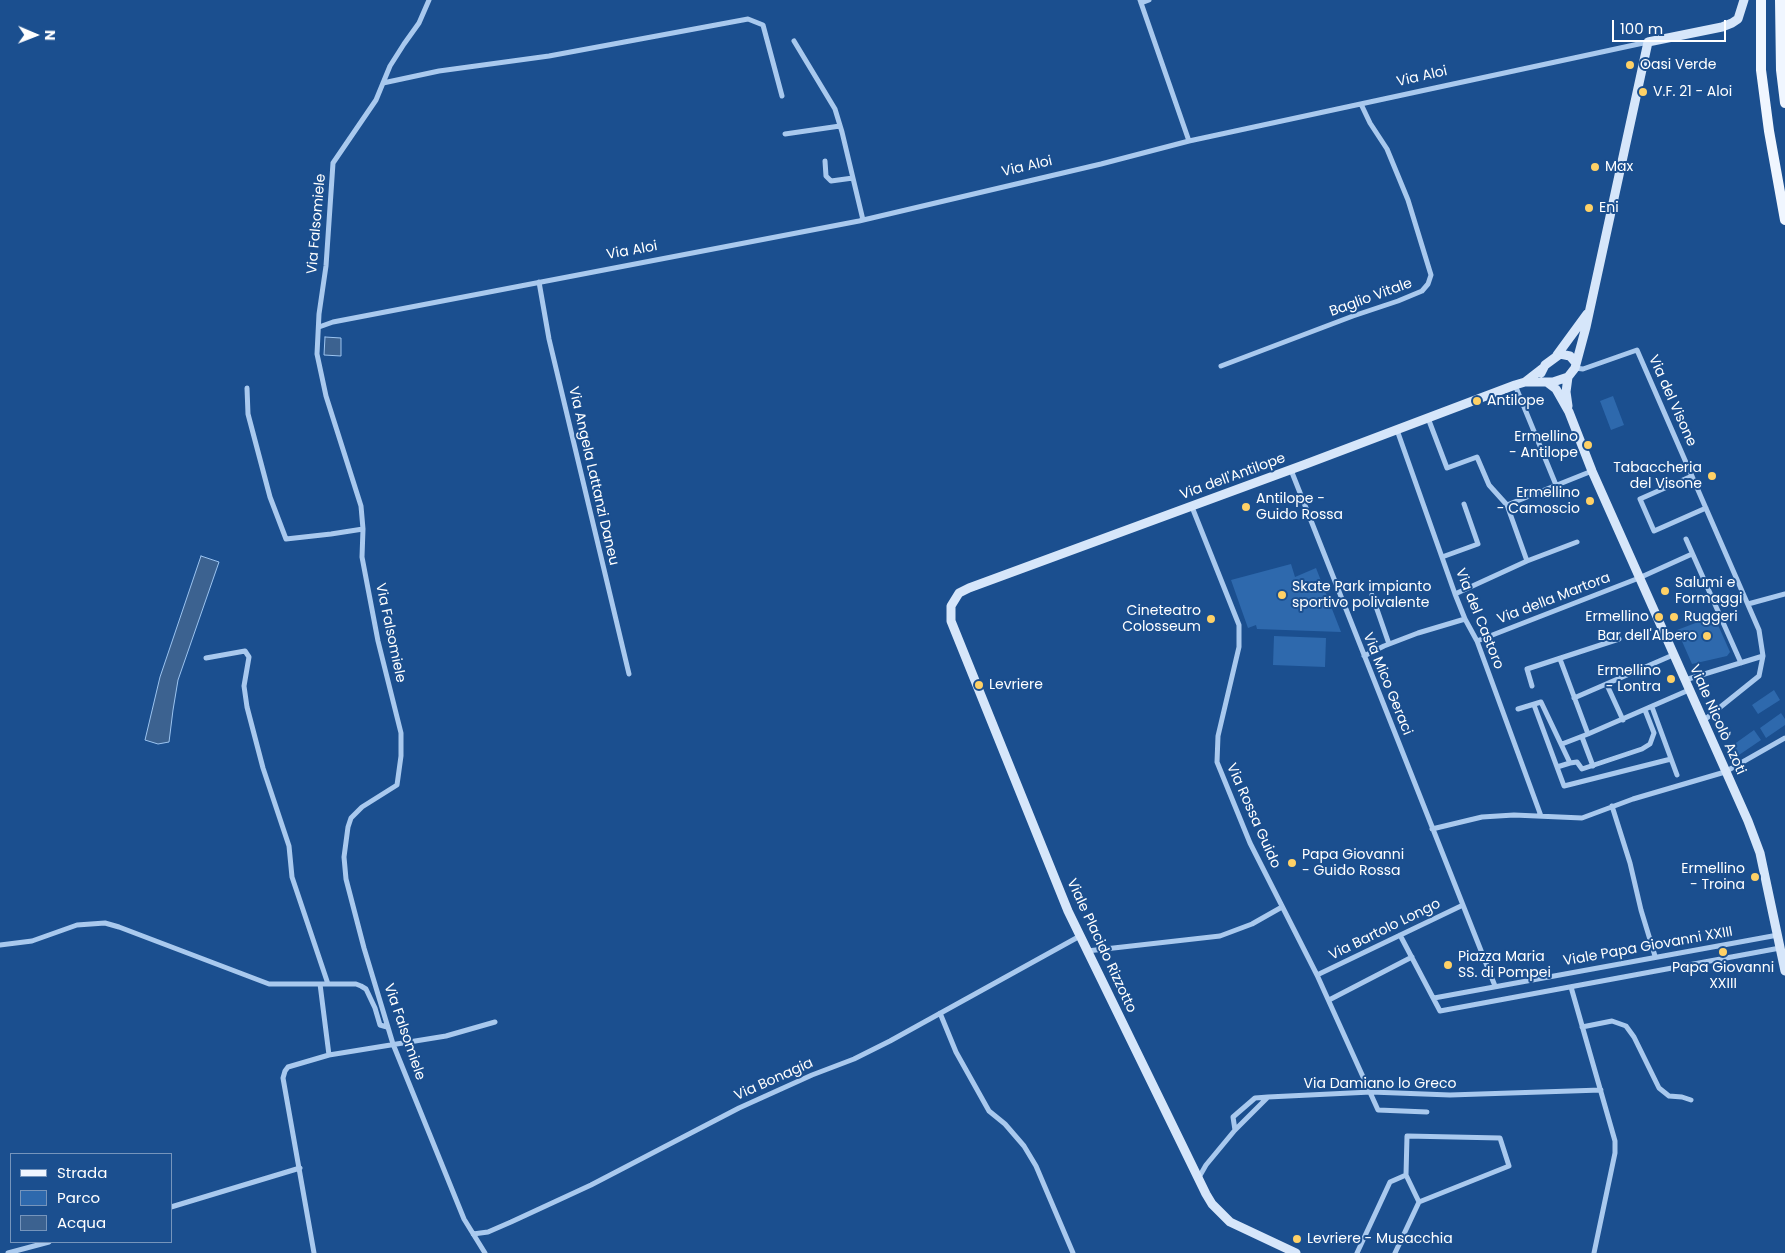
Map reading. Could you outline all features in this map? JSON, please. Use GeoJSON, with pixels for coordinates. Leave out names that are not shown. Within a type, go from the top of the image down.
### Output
{"type":"FeatureCollection","features":[{"type":"Feature","properties":{"kind":"main road"},"geometry":{"type":"LineString","coordinates":[[1761,0],[1761,70],[1769,131],[1785,220]]}},
{"type":"Feature","properties":{"kind":"main road"},"geometry":{"type":"LineString","coordinates":[[1780,0],[1781,70],[1785,103]]}},
{"type":"Feature","properties":{"kind":"street","name":"Via Falsomiele"},"geometry":{"type":"LineString","coordinates":[[429,0],[419,23],[404,44],[376,100],[333,163],[326,266],[317,354],[326,396],[361,506],[363,529],[362,557],[378,641],[402,733],[401,756],[396,785],[362,807],[352,818],[346,837],[344,868],[364,948],[393,1044],[464,1220],[485,1253]]}},
{"type":"Feature","properties":{"kind":"street"},"geometry":{"type":"LineString","coordinates":[[1149,0],[1140,2],[1189,142]]}},
{"type":"Feature","properties":{"kind":"street","name":"Via Aloi"},"geometry":{"type":"LineString","coordinates":[[319,327],[333,322],[863,220],[1189,142],[1648,42],[1722,28],[1738,19],[1744,0]]}},
{"type":"Feature","properties":{"kind":"street"},"geometry":{"type":"LineString","coordinates":[[383,83],[439,71],[550,56],[748,19],[763,25],[782,96]]}},
{"type":"Feature","properties":{"kind":"street"},"geometry":{"type":"LineString","coordinates":[[794,41],[831,102],[840,126],[863,220]]}},
{"type":"Feature","properties":{"kind":"street"},"geometry":{"type":"LineString","coordinates":[[1568,412],[1566,392],[1568,377],[1575,366],[1580,352],[1648,42]]}},
{"type":"Feature","properties":{"kind":"street","name":"Baglio Vitale"},"geometry":{"type":"LineString","coordinates":[[1221,366],[1398,301],[1422,291],[1428,284],[1431,276],[1408,200],[1387,149],[1370,123],[1361,104]]}},
{"type":"Feature","properties":{"kind":"street"},"geometry":{"type":"LineString","coordinates":[[785,134],[840,126]]}},
{"type":"Feature","properties":{"kind":"street"},"geometry":{"type":"LineString","coordinates":[[825,161],[826,176],[831,181],[854,178]]}},
{"type":"Feature","properties":{"kind":"street","name":"Via Angela Lattanzi Daneu"},"geometry":{"type":"LineString","coordinates":[[539,282],[551,348],[629,674]]}},
{"type":"Feature","properties":{"kind":"street"},"geometry":{"type":"LineString","coordinates":[[1525,382],[1558,355],[1588,312]]}},
{"type":"Feature","properties":{"kind":"street","name":"Via del Visone"},"geometry":{"type":"LineString","coordinates":[[1575,366],[1583,369],[1637,350],[1759,630],[1763,656],[1759,676],[1703,721]]}},
{"type":"Feature","properties":{"kind":"street"},"geometry":{"type":"LineString","coordinates":[[1558,355],[1564,354],[1574,359],[1575,366]]}},
{"type":"Feature","properties":{"kind":"street"},"geometry":{"type":"LineString","coordinates":[[1543,368],[1541,375],[1556,390],[1568,412]]}},
{"type":"Feature","properties":{"kind":"street"},"geometry":{"type":"LineString","coordinates":[[1525,382],[1546,382],[1568,377]]}},
{"type":"Feature","properties":{"kind":"street","name":"Via dell'Antilope"},"geometry":{"type":"LineString","coordinates":[[953,600],[958,593],[969,588],[1192,507],[1525,382]]}},
{"type":"Feature","properties":{"kind":"street"},"geometry":{"type":"LineString","coordinates":[[1515,386],[1556,485]]}},
{"type":"Feature","properties":{"kind":"street"},"geometry":{"type":"LineString","coordinates":[[247,388],[248,414],[270,497],[286,539],[363,529]]}},
{"type":"Feature","properties":{"kind":"street","name":"Viale Nicolò Azoti"},"geometry":{"type":"LineString","coordinates":[[1568,412],[1592,471],[1760,853],[1783,948]]}},
{"type":"Feature","properties":{"kind":"street"},"geometry":{"type":"LineString","coordinates":[[1428,418],[1447,468],[1477,457],[1489,485],[1507,505],[1527,561]]}},
{"type":"Feature","properties":{"kind":"street","name":"Via del Castoro"},"geometry":{"type":"LineString","coordinates":[[1397,430],[1455,594],[1477,641],[1541,816]]}},
{"type":"Feature","properties":{"kind":"street","name":"Via Mico Geraci"},"geometry":{"type":"LineString","coordinates":[[1290,470],[1495,986]]}},
{"type":"Feature","properties":{"kind":"street"},"geometry":{"type":"LineString","coordinates":[[1507,505],[1592,471]]}},
{"type":"Feature","properties":{"kind":"street"},"geometry":{"type":"LineString","coordinates":[[1692,476],[1640,499],[1650,523],[1654,531],[1706,508]]}},
{"type":"Feature","properties":{"kind":"street"},"geometry":{"type":"LineString","coordinates":[[1442,557],[1478,544],[1464,504]]}},
{"type":"Feature","properties":{"kind":"street","name":"Via Rossa Guido"},"geometry":{"type":"LineString","coordinates":[[1192,507],[1239,625],[1239,647],[1218,736],[1217,762],[1250,843],[1329,1000],[1378,1110],[1427,1112]]}},
{"type":"Feature","properties":{"kind":"street"},"geometry":{"type":"LineString","coordinates":[[1686,539],[1741,663]]}},
{"type":"Feature","properties":{"kind":"street"},"geometry":{"type":"LineString","coordinates":[[1455,594],[1527,561],[1577,542]]}},
{"type":"Feature","properties":{"kind":"street","name":"Via della Martora"},"geometry":{"type":"LineString","coordinates":[[1477,641],[1639,578],[1692,554]]}},
{"type":"Feature","properties":{"kind":"street"},"geometry":{"type":"LineString","coordinates":[[1748,604],[1785,594]]}},
{"type":"Feature","properties":{"kind":"street"},"geometry":{"type":"LineString","coordinates":[[1372,595],[1389,644]]}},
{"type":"Feature","properties":{"kind":"street","name":"Viale Placido Rizzotto"},"geometry":{"type":"LineString","coordinates":[[953,600],[950,613],[952,621],[1080,936],[1198,1179],[1212,1204],[1230,1222],[1296,1253]]}},
{"type":"Feature","properties":{"kind":"street"},"geometry":{"type":"LineString","coordinates":[[1364,656],[1418,633],[1465,618]]}},
{"type":"Feature","properties":{"kind":"street"},"geometry":{"type":"LineString","coordinates":[[1532,686],[1527,669],[1619,639]]}},
{"type":"Feature","properties":{"kind":"street"},"geometry":{"type":"LineString","coordinates":[[206,658],[245,651],[249,657],[244,686],[247,707],[289,846],[292,878],[328,984]]}},
{"type":"Feature","properties":{"kind":"street"},"geometry":{"type":"LineString","coordinates":[[1574,698],[1607,685],[1673,654]]}},
{"type":"Feature","properties":{"kind":"street"},"geometry":{"type":"LineString","coordinates":[[1684,680],[1763,656]]}},
{"type":"Feature","properties":{"kind":"street"},"geometry":{"type":"LineString","coordinates":[[1560,659],[1588,734]]}},
{"type":"Feature","properties":{"kind":"street"},"geometry":{"type":"LineString","coordinates":[[1607,685],[1622,720]]}},
{"type":"Feature","properties":{"kind":"street"},"geometry":{"type":"LineString","coordinates":[[1562,744],[1689,690]]}},
{"type":"Feature","properties":{"kind":"street"},"geometry":{"type":"LineString","coordinates":[[1518,709],[1541,702],[1570,763]]}},
{"type":"Feature","properties":{"kind":"street"},"geometry":{"type":"LineString","coordinates":[[1534,705],[1564,786],[1671,760]]}},
{"type":"Feature","properties":{"kind":"street"},"geometry":{"type":"LineString","coordinates":[[1652,707],[1677,775]]}},
{"type":"Feature","properties":{"kind":"street"},"geometry":{"type":"LineString","coordinates":[[1582,769],[1642,749],[1650,744],[1654,733],[1645,710]]}},
{"type":"Feature","properties":{"kind":"street"},"geometry":{"type":"LineString","coordinates":[[1582,737],[1594,766]]}},
{"type":"Feature","properties":{"kind":"street"},"geometry":{"type":"LineString","coordinates":[[1432,829],[1482,817],[1514,815],[1582,818],[1612,806],[1726,772],[1785,738]]}},
{"type":"Feature","properties":{"kind":"street"},"geometry":{"type":"LineString","coordinates":[[1557,767],[1577,762],[1586,780]]}},
{"type":"Feature","properties":{"kind":"street"},"geometry":{"type":"LineString","coordinates":[[1612,806],[1630,863],[1640,910],[1655,956]]}},
{"type":"Feature","properties":{"kind":"street","name":"Via Bartolo Longo"},"geometry":{"type":"LineString","coordinates":[[1317,975],[1463,905]]}},
{"type":"Feature","properties":{"kind":"street"},"geometry":{"type":"LineString","coordinates":[[1087,951],[1220,936],[1252,924],[1282,907]]}},
{"type":"Feature","properties":{"kind":"street"},"geometry":{"type":"LineString","coordinates":[[0,945],[32,941],[77,925],[105,923],[119,926],[269,984],[356,984],[366,989],[375,1008],[380,1025],[387,1027]]}},
{"type":"Feature","properties":{"kind":"street","name":"Viale Papa Giovanni XXIII"},"geometry":{"type":"LineString","coordinates":[[1781,934],[1434,998],[1440,1011],[1783,948]]}},
{"type":"Feature","properties":{"kind":"street"},"geometry":{"type":"LineString","coordinates":[[1400,935],[1434,998]]}},
{"type":"Feature","properties":{"kind":"street","name":"Via Bonagia"},"geometry":{"type":"LineString","coordinates":[[473,1234],[488,1232],[557,1201],[739,1108],[805,1078],[854,1059],[1080,936]]}},
{"type":"Feature","properties":{"kind":"street"},"geometry":{"type":"LineString","coordinates":[[1783,948],[1785,971]]}},
{"type":"Feature","properties":{"kind":"street"},"geometry":{"type":"LineString","coordinates":[[1329,1000],[1412,957]]}},
{"type":"Feature","properties":{"kind":"street"},"geometry":{"type":"LineString","coordinates":[[320,984],[329,1055]]}},
{"type":"Feature","properties":{"kind":"street"},"geometry":{"type":"LineString","coordinates":[[1570,987],[1613,1129],[1615,1152],[1594,1253]]}},
{"type":"Feature","properties":{"kind":"street"},"geometry":{"type":"LineString","coordinates":[[940,1013],[960,1059],[989,1111],[1005,1124],[1024,1146],[1036,1166],[1073,1253]]}},
{"type":"Feature","properties":{"kind":"street"},"geometry":{"type":"LineString","coordinates":[[1582,1027],[1612,1021],[1626,1026],[1634,1037],[1659,1088],[1669,1096],[1691,1100]]}},
{"type":"Feature","properties":{"kind":"street"},"geometry":{"type":"LineString","coordinates":[[314,1253],[287,1105],[283,1078],[285,1071],[291,1065],[329,1055],[446,1036],[495,1022]]}},
{"type":"Feature","properties":{"kind":"street","name":"Via Damiano lo Greco"},"geometry":{"type":"LineString","coordinates":[[1234,1130],[1233,1118],[1255,1098],[1371,1092],[1450,1095],[1601,1090]]}},
{"type":"Feature","properties":{"kind":"street"},"geometry":{"type":"LineString","coordinates":[[1198,1179],[1206,1165],[1234,1130],[1268,1097]]}},
{"type":"Feature","properties":{"kind":"street"},"geometry":{"type":"LineString","coordinates":[[1395,1253],[1419,1202],[1509,1166],[1500,1138],[1407,1136],[1406,1175],[1419,1202]]}},
{"type":"Feature","properties":{"kind":"street"},"geometry":{"type":"LineString","coordinates":[[172,1207],[300,1168]]}},
{"type":"Feature","properties":{"kind":"street"},"geometry":{"type":"LineString","coordinates":[[1357,1253],[1390,1182],[1406,1175]]}},
{"type":"Feature","properties":{"kind":"street"},"geometry":{"type":"LineString","coordinates":[[8,1253],[45,1243]]}},
{"type":"Feature","properties":{"kind":"green space"},"geometry":{"type":"Polygon","coordinates":[[[1613,396],[1624,425],[1611,430],[1600,401],[1613,396]]]}},
{"type":"Feature","properties":{"kind":"green space","name":"Skate Park impianto sportivo polivalente"},"geometry":{"type":"Polygon","coordinates":[[[1291,564],[1295,577],[1316,568],[1341,632],[1257,629],[1256,625],[1248,628],[1231,580],[1291,564]]]}},
{"type":"Feature","properties":{"kind":"green space"},"geometry":{"type":"Polygon","coordinates":[[[1714,616],[1730,652],[1727,656],[1692,664],[1677,630],[1714,616]]]}},
{"type":"Feature","properties":{"kind":"green space"},"geometry":{"type":"Polygon","coordinates":[[[1274,636],[1326,638],[1325,667],[1273,665],[1274,636]]]}},
{"type":"Feature","properties":{"kind":"green space"},"geometry":{"type":"Polygon","coordinates":[[[1774,690],[1780,700],[1758,714],[1752,705],[1774,690]]]}},
{"type":"Feature","properties":{"kind":"green space"},"geometry":{"type":"Polygon","coordinates":[[[1781,713],[1785,719],[1785,725],[1766,738],[1760,728],[1781,713]]]}},
{"type":"Feature","properties":{"kind":"green space"},"geometry":{"type":"Polygon","coordinates":[[[1754,730],[1761,740],[1739,755],[1733,745],[1754,730]]]}},
{"type":"Feature","properties":{"kind":"water"},"geometry":{"type":"Polygon","coordinates":[[[325,337],[341,338],[341,356],[324,355],[325,337]]]}},
{"type":"Feature","properties":{"kind":"water"},"geometry":{"type":"Polygon","coordinates":[[[201,556],[219,562],[178,680],[169,742],[158,744],[145,740],[160,677],[201,556]]]}},
{"type":"Feature","properties":{"kind":"place","name":"Oasi Verde"},"geometry":{"type":"Point","coordinates":[1630,65]}},
{"type":"Feature","properties":{"kind":"place","name":"V.F. 21 - Aloi"},"geometry":{"type":"Point","coordinates":[1643,92]}},
{"type":"Feature","properties":{"kind":"place","name":"Max"},"geometry":{"type":"Point","coordinates":[1595,167]}},
{"type":"Feature","properties":{"kind":"place","name":"Eni"},"geometry":{"type":"Point","coordinates":[1589,208]}},
{"type":"Feature","properties":{"kind":"place","name":"Antilope"},"geometry":{"type":"Point","coordinates":[1477,401]}},
{"type":"Feature","properties":{"kind":"place","name":"Ermellino - Antilope"},"geometry":{"type":"Point","coordinates":[1588,445]}},
{"type":"Feature","properties":{"kind":"place","name":"Tabaccheria del Visone"},"geometry":{"type":"Point","coordinates":[1712,476]}},
{"type":"Feature","properties":{"kind":"place","name":"Ermellino - Camoscio"},"geometry":{"type":"Point","coordinates":[1590,501]}},
{"type":"Feature","properties":{"kind":"place","name":"Antilope - Guido Rossa"},"geometry":{"type":"Point","coordinates":[1246,507]}},
{"type":"Feature","properties":{"kind":"place","name":"Salumi e Formaggi"},"geometry":{"type":"Point","coordinates":[1665,591]}},
{"type":"Feature","properties":{"kind":"place","name":"Skate Park impianto sportivo polivalente"},"geometry":{"type":"Point","coordinates":[1282,595]}},
{"type":"Feature","properties":{"kind":"place","name":"Ermellino"},"geometry":{"type":"Point","coordinates":[1659,617]}},
{"type":"Feature","properties":{"kind":"place","name":"Ruggeri"},"geometry":{"type":"Point","coordinates":[1674,617]}},
{"type":"Feature","properties":{"kind":"place","name":"Cineteatro Colosseum"},"geometry":{"type":"Point","coordinates":[1211,619]}},
{"type":"Feature","properties":{"kind":"place","name":"Bar dell'Albero"},"geometry":{"type":"Point","coordinates":[1707,636]}},
{"type":"Feature","properties":{"kind":"place","name":"Ermellino - Lontra"},"geometry":{"type":"Point","coordinates":[1671,679]}},
{"type":"Feature","properties":{"kind":"place","name":"Levriere"},"geometry":{"type":"Point","coordinates":[979,685]}},
{"type":"Feature","properties":{"kind":"place","name":"Papa Giovanni - Guido Rossa"},"geometry":{"type":"Point","coordinates":[1292,863]}},
{"type":"Feature","properties":{"kind":"place","name":"Ermellino - Troina"},"geometry":{"type":"Point","coordinates":[1755,877]}},
{"type":"Feature","properties":{"kind":"place","name":"Papa Giovanni XXIII"},"geometry":{"type":"Point","coordinates":[1723,952]}},
{"type":"Feature","properties":{"kind":"place","name":"Piazza Maria SS. di Pompei"},"geometry":{"type":"Point","coordinates":[1448,965]}},
{"type":"Feature","properties":{"kind":"place","name":"Levriere - Musacchia"},"geometry":{"type":"Point","coordinates":[1297,1239]}}]}
